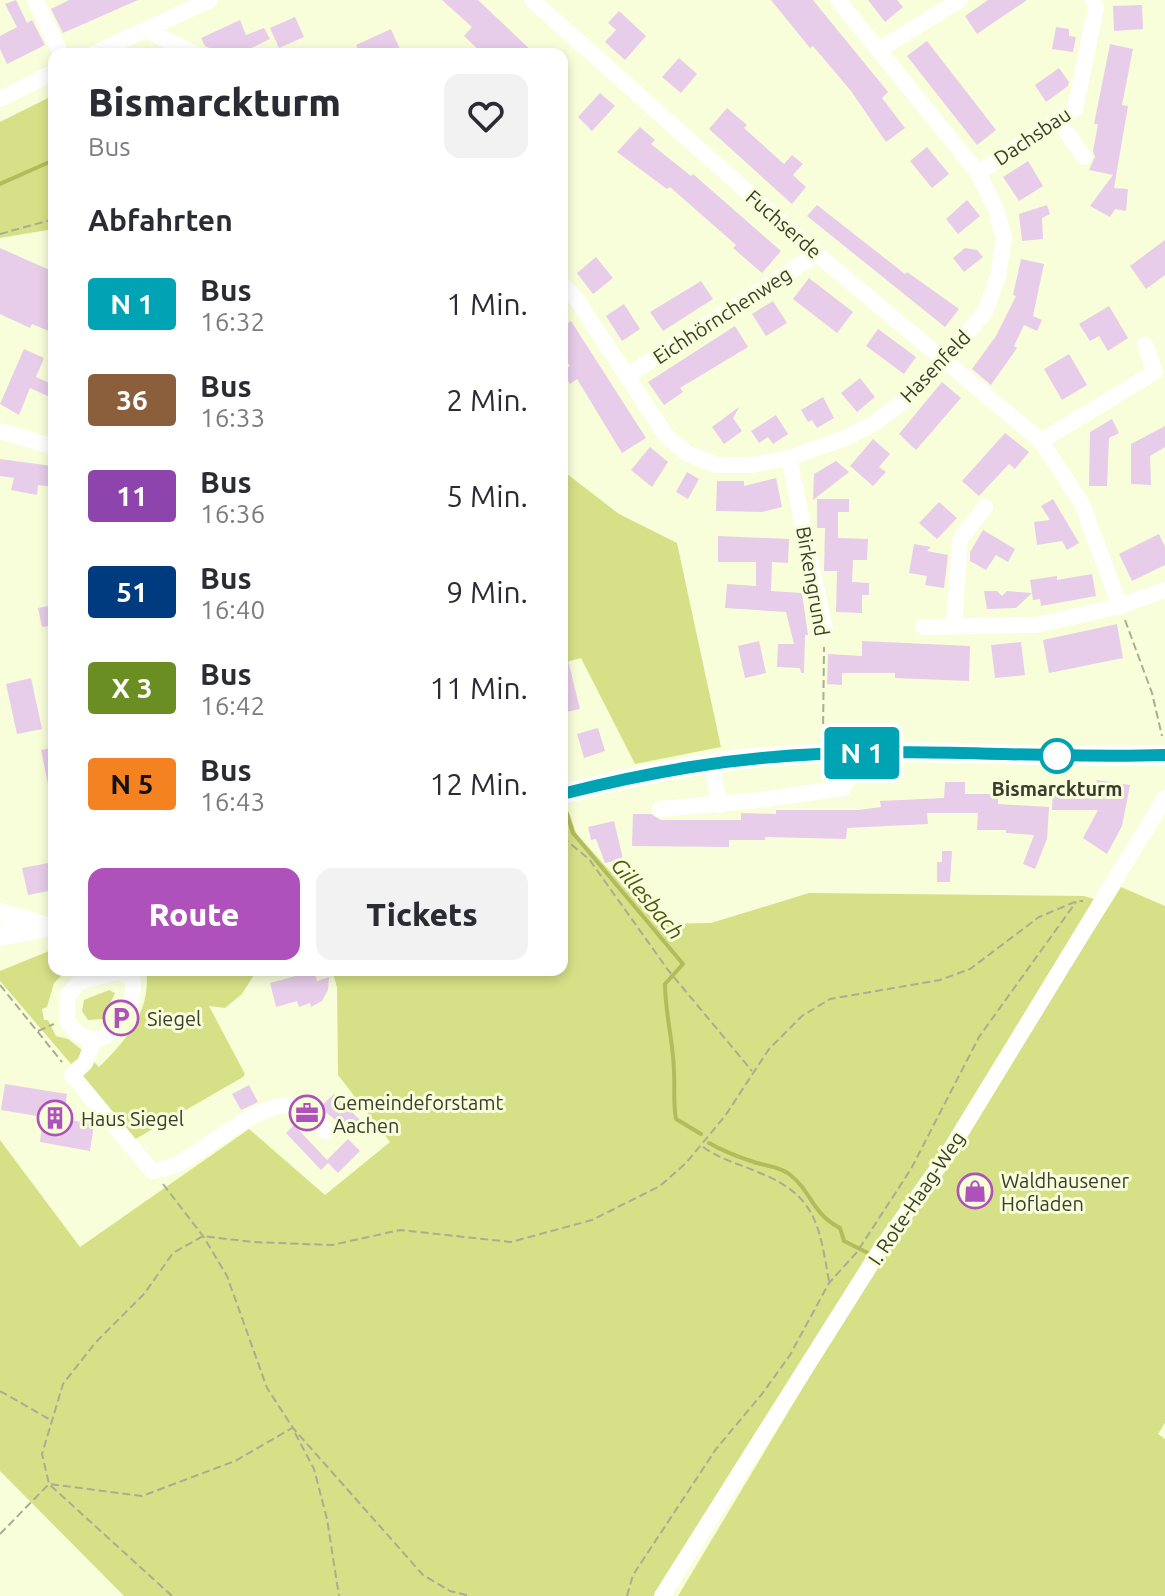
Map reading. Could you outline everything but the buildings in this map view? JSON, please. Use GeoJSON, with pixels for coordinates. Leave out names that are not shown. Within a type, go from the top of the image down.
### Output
{"type":"FeatureCollection","features":[{"type":"Feature","properties":{"kind":"main road"},"geometry":{"type":"LineString","coordinates":[[568,792],[658,770],[822,753],[1164,747]]}},
{"type":"Feature","properties":{"kind":"main road"},"geometry":{"type":"LineString","coordinates":[[0,913],[48,925]]}},
{"type":"Feature","properties":{"kind":"main road"},"geometry":{"type":"LineString","coordinates":[[0,936],[48,927]]}},
{"type":"Feature","properties":{"kind":"street"},"geometry":{"type":"LineString","coordinates":[[35,0],[58,48]]}},
{"type":"Feature","properties":{"kind":"street"},"geometry":{"type":"LineString","coordinates":[[106,48],[146,30],[178,7],[210,0]]}},
{"type":"Feature","properties":{"kind":"street","name":"Fuchserde"},"geometry":{"type":"LineString","coordinates":[[532,0],[817,254],[1041,441],[1082,504],[1120,606]]}},
{"type":"Feature","properties":{"kind":"street","name":"Hasenfeld"},"geometry":{"type":"LineString","coordinates":[[568,290],[665,434],[686,453],[716,465],[752,465],[789,458],[845,438],[873,424],[905,400],[945,359],[985,312],[998,277],[1004,238],[996,209],[978,173],[838,0]]}},
{"type":"Feature","properties":{"kind":"street"},"geometry":{"type":"LineString","coordinates":[[878,50],[960,0]]}},
{"type":"Feature","properties":{"kind":"street","name":"Dachsbau"},"geometry":{"type":"LineString","coordinates":[[978,173],[1075,109],[1094,23],[1096,8],[1093,0]]}},
{"type":"Feature","properties":{"kind":"street"},"geometry":{"type":"LineString","coordinates":[[146,30],[184,48]]}},
{"type":"Feature","properties":{"kind":"street"},"geometry":{"type":"LineString","coordinates":[[0,99],[48,75]]}},
{"type":"Feature","properties":{"kind":"street"},"geometry":{"type":"LineString","coordinates":[[1058,120],[1084,157]]}},
{"type":"Feature","properties":{"kind":"street","name":"Eichhörnchenweg"},"geometry":{"type":"LineString","coordinates":[[627,376],[817,254]]}},
{"type":"Feature","properties":{"kind":"street"},"geometry":{"type":"LineString","coordinates":[[1041,441],[1155,372],[1145,345]]}},
{"type":"Feature","properties":{"kind":"street"},"geometry":{"type":"LineString","coordinates":[[0,431],[48,445]]}},
{"type":"Feature","properties":{"kind":"street","name":"Birkengrund"},"geometry":{"type":"LineString","coordinates":[[789,458],[825,630]]}},
{"type":"Feature","properties":{"kind":"street"},"geometry":{"type":"LineString","coordinates":[[954,626],[960,539],[985,507]]}},
{"type":"Feature","properties":{"kind":"street"},"geometry":{"type":"LineString","coordinates":[[923,627],[1036,625],[1120,606],[1165,590]]}},
{"type":"Feature","properties":{"kind":"street"},"geometry":{"type":"LineString","coordinates":[[660,809],[719,805],[843,788],[848,779],[848,753]]}},
{"type":"Feature","properties":{"kind":"street"},"geometry":{"type":"LineString","coordinates":[[712,763],[719,805]]}},
{"type":"Feature","properties":{"kind":"street","name":"I. Rote-Haag-Weg"},"geometry":{"type":"LineString","coordinates":[[662,1596],[880,1250],[947,1155],[1160,816],[1165,798]]}},
{"type":"Feature","properties":{"kind":"street"},"geometry":{"type":"LineString","coordinates":[[94,1040],[76,1032],[67,1020],[65,1006],[73,987],[99,976]]}},
{"type":"Feature","properties":{"kind":"street"},"geometry":{"type":"LineString","coordinates":[[128,976],[133,987],[127,1010],[113,1032],[94,1040],[85,1063],[72,1075],[152,1171],[171,1167],[264,1111],[282,1105],[309,1113],[326,1131]]}},
{"type":"Feature","properties":{"kind":"path"},"geometry":{"type":"LineString","coordinates":[[0,234],[48,221]]}},
{"type":"Feature","properties":{"kind":"path"},"geometry":{"type":"LineString","coordinates":[[1120,606],[1152,693],[1164,747]]}},
{"type":"Feature","properties":{"kind":"path","name":"Birkengrund"},"geometry":{"type":"LineString","coordinates":[[822,753],[825,630]]}},
{"type":"Feature","properties":{"kind":"path"},"geometry":{"type":"LineString","coordinates":[[568,842],[589,859],[668,970],[753,1072]]}},
{"type":"Feature","properties":{"kind":"path"},"geometry":{"type":"LineString","coordinates":[[172,1596],[49,1484],[42,1454],[63,1384],[95,1343],[144,1294],[173,1253],[203,1236],[252,1242],[332,1245],[400,1230],[511,1242],[592,1220],[660,1186],[703,1146],[769,1049],[802,1016],[830,999],[940,980],[970,969],[1039,917],[1077,901],[979,1037],[911,1169],[857,1252],[829,1283],[790,1355],[716,1449],[633,1575],[627,1596]]}},
{"type":"Feature","properties":{"kind":"path"},"geometry":{"type":"LineString","coordinates":[[0,985],[72,1075]]}},
{"type":"Feature","properties":{"kind":"path"},"geometry":{"type":"LineString","coordinates":[[37,1032],[67,1020]]}},
{"type":"Feature","properties":{"kind":"path"},"geometry":{"type":"LineString","coordinates":[[703,1146],[718,1158],[794,1189],[818,1222],[829,1283]]}},
{"type":"Feature","properties":{"kind":"path"},"geometry":{"type":"LineString","coordinates":[[152,1171],[203,1236],[227,1276],[267,1388],[293,1428],[314,1469],[327,1519],[339,1596]]}},
{"type":"Feature","properties":{"kind":"path"},"geometry":{"type":"LineString","coordinates":[[978,1176],[974,1183],[986,1191],[981,1200]]}},
{"type":"Feature","properties":{"kind":"path"},"geometry":{"type":"LineString","coordinates":[[0,1391],[50,1420]]}},
{"type":"Feature","properties":{"kind":"path"},"geometry":{"type":"LineString","coordinates":[[49,1484],[142,1496],[235,1461],[293,1428]]}},
{"type":"Feature","properties":{"kind":"path"},"geometry":{"type":"LineString","coordinates":[[293,1428],[423,1575],[450,1591],[470,1596]]}},
{"type":"Feature","properties":{"kind":"path"},"geometry":{"type":"LineString","coordinates":[[0,1534],[49,1484]]}},
{"type":"Feature","properties":{"kind":"green space"},"geometry":{"type":"Polygon","coordinates":[[[48,98],[48,230],[0,238],[0,122],[48,98]]]}},
{"type":"Feature","properties":{"kind":"green space"},"geometry":{"type":"Polygon","coordinates":[[[568,475],[619,514],[677,543],[721,747],[635,764],[581,658],[568,661],[568,475]]]}},
{"type":"Feature","properties":{"kind":"green space"},"geometry":{"type":"Polygon","coordinates":[[[568,812],[576,833],[657,924],[711,923],[809,893],[1084,896],[1094,899],[959,1127],[656,1596],[124,1596],[0,1471],[0,1140],[80,1247],[249,1129],[325,1195],[390,1142],[338,1075],[337,987],[334,976],[568,976],[568,812]]]}},
{"type":"Feature","properties":{"kind":"green space"},"geometry":{"type":"Polygon","coordinates":[[[1121,887],[1165,906],[1165,1423],[1158,1434],[1165,1439],[1165,1596],[678,1596],[884,1252],[967,1132],[1121,887]]]}},
{"type":"Feature","properties":{"kind":"green space"},"geometry":{"type":"Polygon","coordinates":[[[48,951],[48,976],[61,976],[54,983],[47,1007],[42,1009],[44,1020],[48,1020],[56,1036],[68,1039],[82,1050],[83,1055],[71,1064],[0,981],[0,971],[48,951]]]}},
{"type":"Feature","properties":{"kind":"green space"},"geometry":{"type":"Polygon","coordinates":[[[146,976],[253,976],[242,994],[225,1008],[209,1006],[245,1074],[243,1077],[132,1141],[81,1076],[94,1062],[99,1067],[135,1024],[147,985],[146,976]]]}},
{"type":"Feature","properties":{"kind":"green space"},"geometry":{"type":"Polygon","coordinates":[[[109,990],[115,993],[103,1019],[88,1020],[82,1011],[84,1000],[109,990]]]}},
{"type":"Feature","properties":{"kind":"waterway","name":"Gillesbach"},"geometry":{"type":"LineString","coordinates":[[0,184],[48,163]]}},
{"type":"Feature","properties":{"kind":"waterway","name":"Gillesbach"},"geometry":{"type":"LineString","coordinates":[[568,817],[573,833],[683,964],[665,984],[674,1063],[675,1113],[676,1119],[701,1134]]}},
{"type":"Feature","properties":{"kind":"waterway","name":"Gillesbach"},"geometry":{"type":"LineString","coordinates":[[709,1143],[736,1156],[785,1171],[797,1181],[823,1215],[840,1228],[844,1241],[872,1255]]}},
{"type":"Feature","properties":{"kind":"bus line"},"geometry":{"type":"LineString","coordinates":[[568,792],[658,770],[822,753],[1165,755]]}},
{"type":"Feature","properties":{"kind":"place","name":"Bismarckturm"},"geometry":{"type":"Point","coordinates":[1057,756]}},
{"type":"Feature","properties":{"kind":"place","name":"Siegel"},"geometry":{"type":"Point","coordinates":[121,1018]}},
{"type":"Feature","properties":{"kind":"place","name":"Gemeindeforstamt Aachen"},"geometry":{"type":"Point","coordinates":[307,1113]}},
{"type":"Feature","properties":{"kind":"place","name":"Haus Siegel"},"geometry":{"type":"Point","coordinates":[55,1118]}},
{"type":"Feature","properties":{"kind":"place","name":"Waldhausener Hofladen"},"geometry":{"type":"Point","coordinates":[975,1191]}}]}
